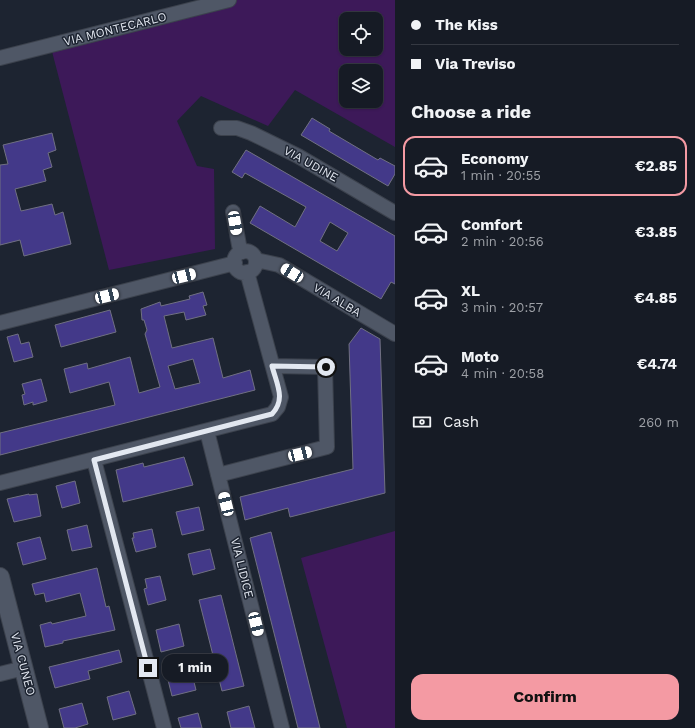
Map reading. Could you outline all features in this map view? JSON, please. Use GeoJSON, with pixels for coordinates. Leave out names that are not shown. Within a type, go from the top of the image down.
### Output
{"type":"FeatureCollection","features":[{"type":"Feature","properties":{"kind":"street","name":"VIA MONTECARLO"},"geometry":{"type":"LineString","coordinates":[[0,58],[229,0]]}},
{"type":"Feature","properties":{"kind":"street","name":"VIA UDINE"},"geometry":{"type":"LineString","coordinates":[[221,128],[237,128],[251,133],[298,156],[395,214]]}},
{"type":"Feature","properties":{"kind":"street"},"geometry":{"type":"LineString","coordinates":[[0,323],[238,258],[252,253],[256,260],[255,267],[246,272],[240,271],[238,258],[238,245],[233,212]]}},
{"type":"Feature","properties":{"kind":"street","name":"VIA ALBA"},"geometry":{"type":"LineString","coordinates":[[256,260],[279,265],[395,334]]}},
{"type":"Feature","properties":{"kind":"street"},"geometry":{"type":"LineString","coordinates":[[0,483],[272,414],[278,408],[281,397],[246,272]]}},
{"type":"Feature","properties":{"kind":"street"},"geometry":{"type":"LineString","coordinates":[[218,475],[327,447],[326,367],[272,366]]}},
{"type":"Feature","properties":{"kind":"street","name":"VIA LIDICE"},"geometry":{"type":"LineString","coordinates":[[207,431],[282,728]]}},
{"type":"Feature","properties":{"kind":"street"},"geometry":{"type":"LineString","coordinates":[[94,460],[164,728]]}},
{"type":"Feature","properties":{"kind":"street","name":"VIA CUNEO"},"geometry":{"type":"LineString","coordinates":[[0,577],[39,728]]}},
{"type":"Feature","properties":{"kind":"street"},"geometry":{"type":"LineString","coordinates":[[0,674],[24,668]]}},
{"type":"Feature","properties":{"kind":"shaded area"},"geometry":{"type":"Polygon","coordinates":[[[200,0],[395,0],[395,147],[295,90],[268,126],[201,96],[177,121],[197,166],[214,169],[215,249],[109,270],[49,40],[200,0]]]}},
{"type":"Feature","properties":{"kind":"shaded area"},"geometry":{"type":"Polygon","coordinates":[[[395,531],[395,728],[347,728],[301,558],[395,531]]]}},
{"type":"Feature","properties":{"kind":"building"},"geometry":{"type":"Polygon","coordinates":[[[312,118],[330,129],[329,131],[378,160],[380,158],[395,166],[395,174],[388,186],[301,135],[312,118]]]}},
{"type":"Feature","properties":{"kind":"building"},"geometry":{"type":"Polygon","coordinates":[[[52,133],[56,150],[48,153],[52,167],[43,170],[46,181],[15,189],[21,211],[52,204],[55,215],[63,212],[71,244],[24,256],[20,240],[0,245],[0,165],[8,164],[3,145],[52,133]]]}},
{"type":"Feature","properties":{"kind":"building"},"geometry":{"type":"Polygon","coordinates":[[[246,150],[395,236],[395,284],[391,282],[381,299],[250,223],[260,206],[295,227],[306,207],[245,173],[242,178],[232,172],[246,150]],[[330,222],[320,241],[337,251],[348,233],[330,222]]]}},
{"type":"Feature","properties":{"kind":"building"},"geometry":{"type":"Polygon","coordinates":[[[203,292],[207,305],[203,306],[206,315],[186,320],[184,312],[164,316],[172,348],[213,338],[223,378],[250,370],[255,390],[0,455],[0,433],[115,405],[109,382],[70,393],[64,369],[87,363],[88,369],[130,357],[139,393],[160,387],[145,334],[147,330],[144,320],[142,320],[141,309],[160,302],[161,306],[190,299],[189,296],[203,292]],[[193,359],[168,366],[175,389],[200,383],[193,359]]]}},
{"type":"Feature","properties":{"kind":"building"},"geometry":{"type":"Polygon","coordinates":[[[110,310],[116,332],[61,347],[55,325],[110,310]]]}},
{"type":"Feature","properties":{"kind":"building"},"geometry":{"type":"Polygon","coordinates":[[[361,328],[380,339],[385,493],[290,517],[288,508],[245,520],[240,497],[353,469],[349,344],[361,328]]]}},
{"type":"Feature","properties":{"kind":"building"},"geometry":{"type":"Polygon","coordinates":[[[18,334],[21,344],[29,342],[33,357],[14,362],[7,337],[18,334]]]}},
{"type":"Feature","properties":{"kind":"building"},"geometry":{"type":"Polygon","coordinates":[[[41,379],[47,401],[33,405],[33,402],[24,405],[22,395],[25,394],[22,384],[41,379]]]}},
{"type":"Feature","properties":{"kind":"building"},"geometry":{"type":"Polygon","coordinates":[[[184,457],[193,485],[123,502],[116,470],[143,463],[144,467],[184,457]]]}},
{"type":"Feature","properties":{"kind":"building"},"geometry":{"type":"Polygon","coordinates":[[[75,481],[80,503],[62,508],[56,486],[75,481]]]}},
{"type":"Feature","properties":{"kind":"building"},"geometry":{"type":"Polygon","coordinates":[[[29,494],[37,494],[41,516],[14,522],[7,499],[29,494]]]}},
{"type":"Feature","properties":{"kind":"building"},"geometry":{"type":"Polygon","coordinates":[[[199,507],[204,530],[182,535],[176,512],[199,507]]]}},
{"type":"Feature","properties":{"kind":"building"},"geometry":{"type":"Polygon","coordinates":[[[87,525],[92,547],[72,551],[67,530],[87,525]]]}},
{"type":"Feature","properties":{"kind":"building"},"geometry":{"type":"Polygon","coordinates":[[[152,529],[156,547],[136,552],[132,538],[134,538],[133,533],[152,529]]]}},
{"type":"Feature","properties":{"kind":"building"},"geometry":{"type":"Polygon","coordinates":[[[271,532],[320,728],[298,728],[250,538],[271,532]]]}},
{"type":"Feature","properties":{"kind":"building"},"geometry":{"type":"Polygon","coordinates":[[[40,537],[46,559],[23,565],[17,543],[40,537]]]}},
{"type":"Feature","properties":{"kind":"building"},"geometry":{"type":"Polygon","coordinates":[[[210,549],[215,569],[193,575],[188,554],[210,549]]]}},
{"type":"Feature","properties":{"kind":"building"},"geometry":{"type":"Polygon","coordinates":[[[97,568],[106,607],[109,606],[115,630],[63,641],[63,643],[45,647],[40,625],[51,622],[52,624],[86,616],[80,593],[46,602],[44,593],[35,595],[32,584],[97,568]]]}},
{"type":"Feature","properties":{"kind":"building"},"geometry":{"type":"Polygon","coordinates":[[[160,576],[166,600],[148,605],[144,589],[147,588],[145,579],[160,576]]]}},
{"type":"Feature","properties":{"kind":"building"},"geometry":{"type":"Polygon","coordinates":[[[221,595],[244,686],[222,691],[199,600],[221,595]]]}},
{"type":"Feature","properties":{"kind":"building"},"geometry":{"type":"Polygon","coordinates":[[[179,624],[184,646],[161,652],[156,630],[179,624]]]}},
{"type":"Feature","properties":{"kind":"building"},"geometry":{"type":"Polygon","coordinates":[[[119,650],[122,662],[88,671],[90,679],[55,688],[49,667],[119,650]]]}},
{"type":"Feature","properties":{"kind":"building"},"geometry":{"type":"Polygon","coordinates":[[[192,674],[196,690],[172,696],[168,680],[192,674]]]}},
{"type":"Feature","properties":{"kind":"building"},"geometry":{"type":"Polygon","coordinates":[[[129,691],[136,714],[113,720],[107,697],[129,691]]]}},
{"type":"Feature","properties":{"kind":"building"},"geometry":{"type":"Polygon","coordinates":[[[82,703],[88,724],[75,728],[64,728],[59,709],[82,703]]]}},
{"type":"Feature","properties":{"kind":"building"},"geometry":{"type":"Polygon","coordinates":[[[249,706],[255,728],[231,728],[227,712],[249,706]]]}},
{"type":"Feature","properties":{"kind":"building"},"geometry":{"type":"Polygon","coordinates":[[[198,713],[202,728],[181,728],[178,718],[198,713]]]}},
{"type":"Feature","properties":{"kind":"route"},"geometry":{"type":"LineString","coordinates":[[148,668],[94,460],[272,414],[278,408],[281,397],[272,366],[326,367]]}}]}
